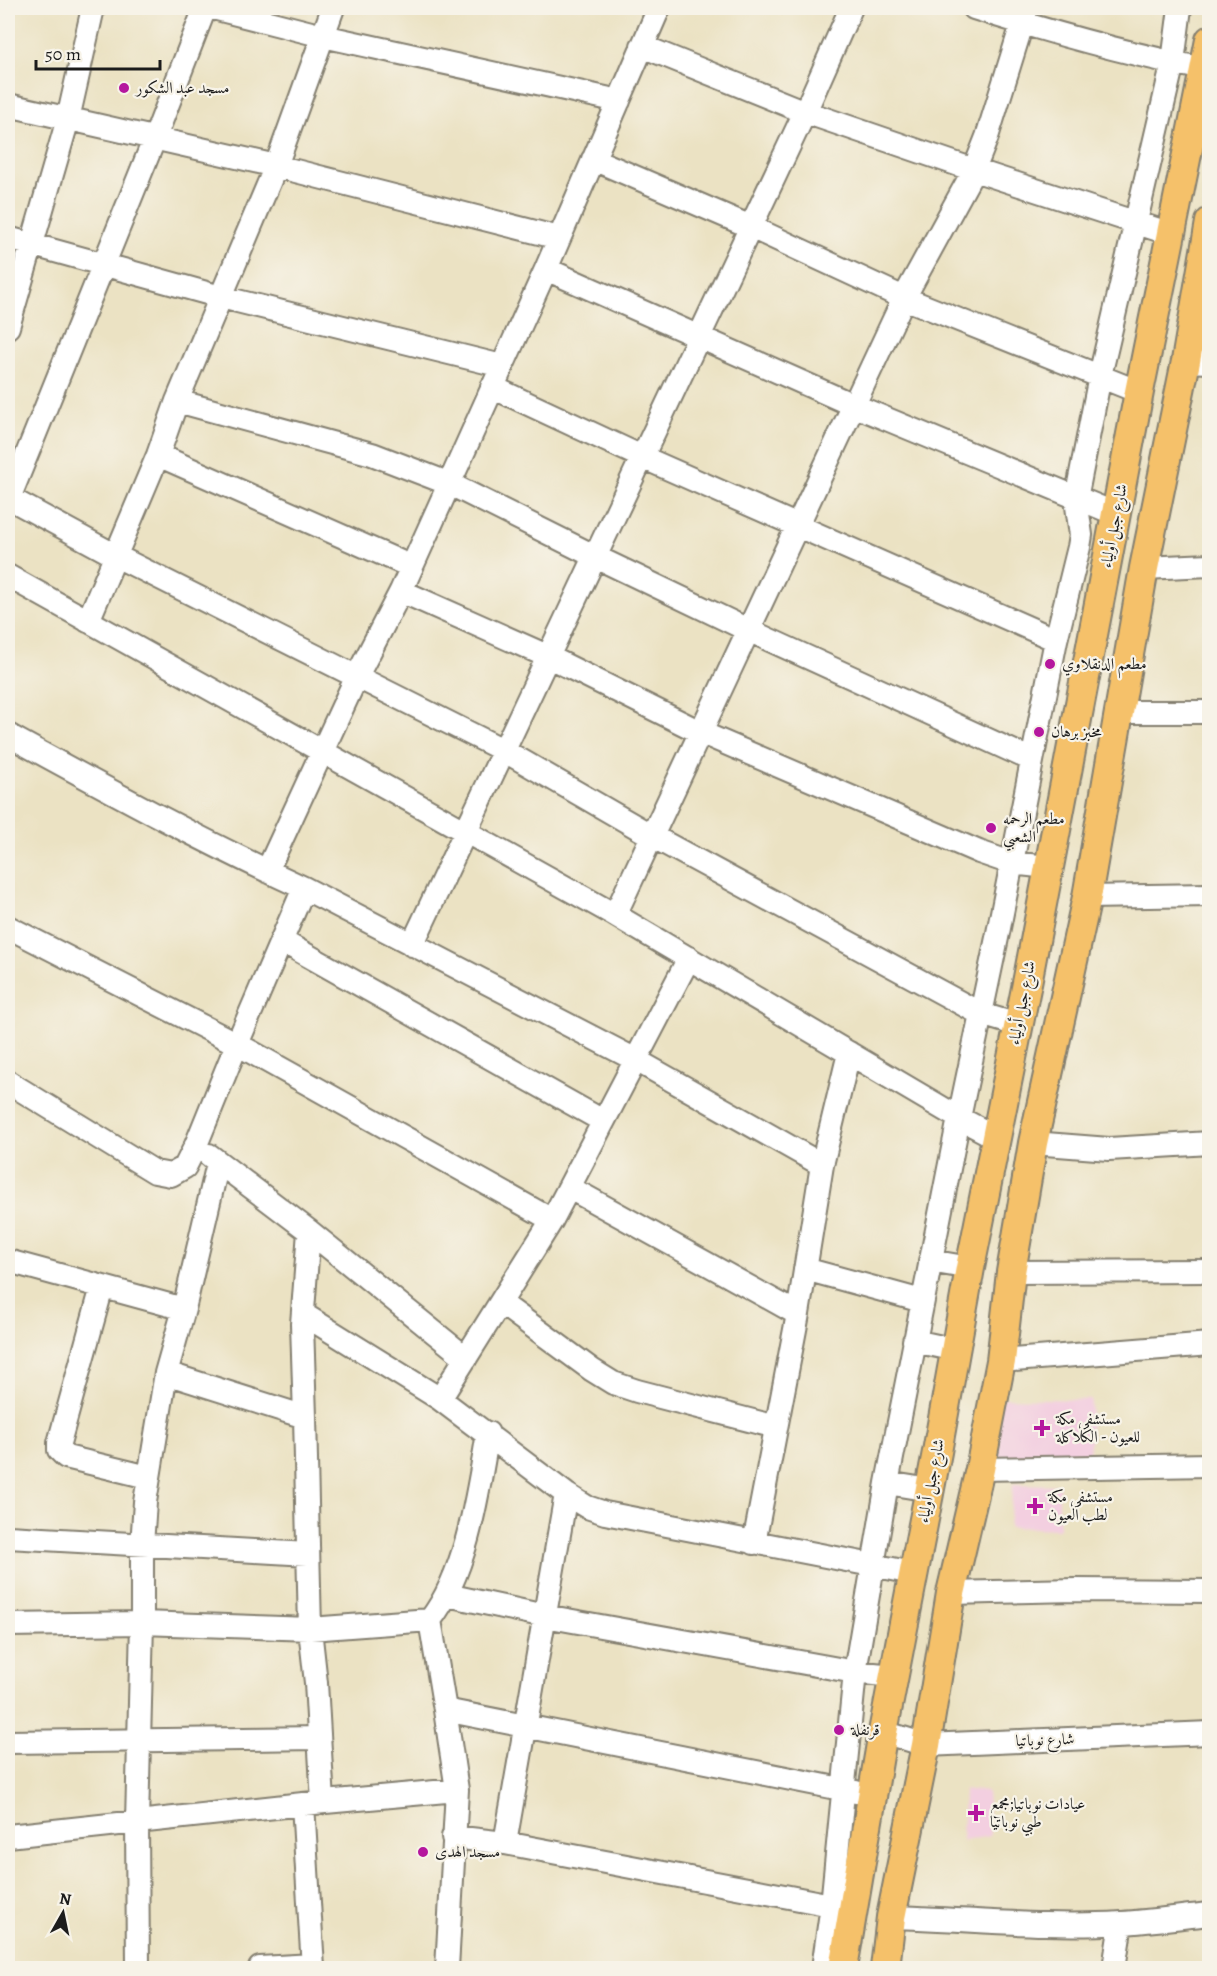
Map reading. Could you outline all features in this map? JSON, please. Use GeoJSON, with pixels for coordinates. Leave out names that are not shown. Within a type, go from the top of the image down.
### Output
{"type":"FeatureCollection","features":[{"type":"Feature","properties":{"kind":"main road","name":"شارع جبل أولياء"},"geometry":{"type":"LineString","coordinates":[[843,1968],[843,1907],[872,1795],[970,1268],[1209,40]]}},
{"type":"Feature","properties":{"kind":"main road"},"geometry":{"type":"LineString","coordinates":[[885,1968],[891,1917],[926,1745],[951,1593],[980,1469],[1001,1361],[1011,1272],[1033,1143],[1087,897],[1144,568],[1198,362],[1209,222]]}},
{"type":"Feature","properties":{"kind":"street"},"geometry":{"type":"LineString","coordinates":[[8,327],[68,119],[93,8]]}},
{"type":"Feature","properties":{"kind":"street"},"geometry":{"type":"LineString","coordinates":[[205,8],[8,500],[503,750],[652,836],[981,1014],[1018,1025]]}},
{"type":"Feature","properties":{"kind":"street"},"geometry":{"type":"LineString","coordinates":[[213,8],[323,36],[619,101]]}},
{"type":"Feature","properties":{"kind":"street"},"geometry":{"type":"LineString","coordinates":[[88,621],[276,166],[333,8]]}},
{"type":"Feature","properties":{"kind":"street"},"geometry":{"type":"LineString","coordinates":[[267,871],[357,676],[401,591],[450,484],[659,8]]}},
{"type":"Feature","properties":{"kind":"street"},"geometry":{"type":"LineString","coordinates":[[412,945],[805,112],[851,8]]}},
{"type":"Feature","properties":{"kind":"street"},"geometry":{"type":"LineString","coordinates":[[974,8],[1024,15],[1173,63],[1205,69]]}},
{"type":"Feature","properties":{"kind":"street"},"geometry":{"type":"LineString","coordinates":[[824,1968],[843,1907],[843,1790],[855,1672],[872,1565],[959,1118],[1056,640],[1081,535],[1076,499],[1100,376],[1173,63],[1179,8]]}},
{"type":"Feature","properties":{"kind":"street"},"geometry":{"type":"LineString","coordinates":[[615,915],[702,733],[903,297],[974,170],[987,137],[1024,15]]}},
{"type":"Feature","properties":{"kind":"street"},"geometry":{"type":"LineString","coordinates":[[642,46],[805,112],[1170,234]]}},
{"type":"Feature","properties":{"kind":"street"},"geometry":{"type":"LineString","coordinates":[[8,105],[276,166],[559,238]]}},
{"type":"Feature","properties":{"kind":"street"},"geometry":{"type":"LineString","coordinates":[[593,159],[751,227],[903,297],[1139,392]]}},
{"type":"Feature","properties":{"kind":"street"},"geometry":{"type":"LineString","coordinates":[[8,238],[221,297],[502,366]]}},
{"type":"Feature","properties":{"kind":"street"},"geometry":{"type":"LineString","coordinates":[[546,269],[853,405],[1116,514]]}},
{"type":"Feature","properties":{"kind":"street"},"geometry":{"type":"LineString","coordinates":[[492,387],[642,457],[1056,640]]}},
{"type":"Feature","properties":{"kind":"street"},"geometry":{"type":"LineString","coordinates":[[177,401],[372,454],[450,484],[748,630],[1032,760]]}},
{"type":"Feature","properties":{"kind":"street"},"geometry":{"type":"LineString","coordinates":[[158,455],[412,567]]}},
{"type":"Feature","properties":{"kind":"street"},"geometry":{"type":"LineString","coordinates":[[1144,568],[1209,565]]}},
{"type":"Feature","properties":{"kind":"street"},"geometry":{"type":"LineString","coordinates":[[8,576],[466,830],[996,1138]]}},
{"type":"Feature","properties":{"kind":"street"},"geometry":{"type":"LineString","coordinates":[[401,591],[547,656],[702,733],[979,852],[1011,863],[1048,867]]}},
{"type":"Feature","properties":{"kind":"street"},"geometry":{"type":"LineString","coordinates":[[1043,706],[1079,712]]}},
{"type":"Feature","properties":{"kind":"street"},"geometry":{"type":"LineString","coordinates":[[1118,712],[1209,712]]}},
{"type":"Feature","properties":{"kind":"street"},"geometry":{"type":"LineString","coordinates":[[8,735],[636,1060],[822,1165]]}},
{"type":"Feature","properties":{"kind":"street"},"geometry":{"type":"LineString","coordinates":[[8,1082],[155,1172],[171,1175],[185,1167],[304,888]]}},
{"type":"Feature","properties":{"kind":"street"},"geometry":{"type":"LineString","coordinates":[[1087,897],[1209,896]]}},
{"type":"Feature","properties":{"kind":"street"},"geometry":{"type":"LineString","coordinates":[[8,927],[237,1044],[552,1220]]}},
{"type":"Feature","properties":{"kind":"street"},"geometry":{"type":"LineString","coordinates":[[282,941],[603,1121]]}},
{"type":"Feature","properties":{"kind":"street"},"geometry":{"type":"LineString","coordinates":[[440,1399],[552,1220],[689,958]]}},
{"type":"Feature","properties":{"kind":"street"},"geometry":{"type":"LineString","coordinates":[[754,1543],[798,1314],[822,1165],[849,1053]]}},
{"type":"Feature","properties":{"kind":"street"},"geometry":{"type":"LineString","coordinates":[[1033,1143],[1109,1149],[1209,1143]]}},
{"type":"Feature","properties":{"kind":"street"},"geometry":{"type":"LineString","coordinates":[[196,1145],[309,1231],[466,1358]]}},
{"type":"Feature","properties":{"kind":"street"},"geometry":{"type":"LineString","coordinates":[[138,1968],[142,1545],[148,1478],[166,1373],[184,1309],[218,1163]]}},
{"type":"Feature","properties":{"kind":"street"},"geometry":{"type":"LineString","coordinates":[[570,1188],[798,1314]]}},
{"type":"Feature","properties":{"kind":"street"},"geometry":{"type":"LineString","coordinates":[[260,1968],[313,1967],[313,1803],[318,1738],[316,1683],[310,1629],[303,1314],[309,1231]]}},
{"type":"Feature","properties":{"kind":"street"},"geometry":{"type":"LineString","coordinates":[[8,1261],[184,1309]]}},
{"type":"Feature","properties":{"kind":"street"},"geometry":{"type":"LineString","coordinates":[[930,1261],[970,1268]]}},
{"type":"Feature","properties":{"kind":"street"},"geometry":{"type":"LineString","coordinates":[[805,1269],[922,1301]]}},
{"type":"Feature","properties":{"kind":"street"},"geometry":{"type":"LineString","coordinates":[[1011,1272],[1209,1271]]}},
{"type":"Feature","properties":{"kind":"street"},"geometry":{"type":"LineString","coordinates":[[102,1287],[58,1443],[59,1450],[66,1457],[148,1478]]}},
{"type":"Feature","properties":{"kind":"street"},"geometry":{"type":"LineString","coordinates":[[501,1303],[613,1383],[776,1428]]}},
{"type":"Feature","properties":{"kind":"street"},"geometry":{"type":"LineString","coordinates":[[303,1314],[440,1399],[566,1494],[587,1507],[605,1513],[913,1573]]}},
{"type":"Feature","properties":{"kind":"street"},"geometry":{"type":"LineString","coordinates":[[914,1341],[956,1350]]}},
{"type":"Feature","properties":{"kind":"street"},"geometry":{"type":"LineString","coordinates":[[1001,1361],[1209,1344]]}},
{"type":"Feature","properties":{"kind":"street"},"geometry":{"type":"LineString","coordinates":[[166,1373],[305,1417]]}},
{"type":"Feature","properties":{"kind":"street"},"geometry":{"type":"LineString","coordinates":[[447,1968],[457,1790],[430,1620],[447,1595],[464,1548],[477,1501],[488,1433]]}},
{"type":"Feature","properties":{"kind":"street"},"geometry":{"type":"LineString","coordinates":[[980,1469],[1209,1466]]}},
{"type":"Feature","properties":{"kind":"street"},"geometry":{"type":"LineString","coordinates":[[887,1483],[930,1490]]}},
{"type":"Feature","properties":{"kind":"street"},"geometry":{"type":"LineString","coordinates":[[505,1843],[566,1494]]}},
{"type":"Feature","properties":{"kind":"street"},"geometry":{"type":"LineString","coordinates":[[8,1537],[308,1554]]}},
{"type":"Feature","properties":{"kind":"street"},"geometry":{"type":"LineString","coordinates":[[951,1593],[1076,1590],[1209,1591]]}},
{"type":"Feature","properties":{"kind":"street"},"geometry":{"type":"LineString","coordinates":[[447,1595],[545,1616],[855,1672],[894,1676]]}},
{"type":"Feature","properties":{"kind":"street"},"geometry":{"type":"LineString","coordinates":[[8,1625],[142,1623],[310,1629],[430,1620]]}},
{"type":"Feature","properties":{"kind":"street"},"geometry":{"type":"LineString","coordinates":[[445,1710],[872,1795]]}},
{"type":"Feature","properties":{"kind":"street","name":"شارع نوباتيا"},"geometry":{"type":"LineString","coordinates":[[883,1732],[926,1745],[1209,1733]]}},
{"type":"Feature","properties":{"kind":"street"},"geometry":{"type":"LineString","coordinates":[[8,1742],[318,1738]]}},
{"type":"Feature","properties":{"kind":"street"},"geometry":{"type":"LineString","coordinates":[[8,1836],[457,1790]]}},
{"type":"Feature","properties":{"kind":"street"},"geometry":{"type":"LineString","coordinates":[[453,1838],[505,1843],[843,1907]]}},
{"type":"Feature","properties":{"kind":"street"},"geometry":{"type":"LineString","coordinates":[[891,1917],[1013,1923],[1121,1923],[1209,1914]]}},
{"type":"Feature","properties":{"kind":"street"},"geometry":{"type":"LineString","coordinates":[[1114,1968],[1121,1923]]}},
{"type":"Feature","properties":{"kind":"shaded area","name":"مستشفى مكة للعيون - الكلاكلة"},"geometry":{"type":"Polygon","coordinates":[[[999,1398],[1091,1400],[1090,1460],[987,1457],[999,1398]]]}},
{"type":"Feature","properties":{"kind":"shaded area","name":"مستشفى مكة لطب العيون"},"geometry":{"type":"Polygon","coordinates":[[[1013,1484],[1059,1485],[1059,1529],[1009,1527],[1013,1484]]]}},
{"type":"Feature","properties":{"kind":"shaded area","name":"عيادات نوباتيا;مجمع طبي نوباتيا"},"geometry":{"type":"Polygon","coordinates":[[[964,1790],[987,1791],[990,1836],[962,1841],[964,1790]]]}},
{"type":"Feature","properties":{"kind":"place","name":"مسجد عبد الشكور"},"geometry":{"type":"Point","coordinates":[124,88]}},
{"type":"Feature","properties":{"kind":"place","name":"مطعم الدنقلاوي"},"geometry":{"type":"Point","coordinates":[1050,664]}},
{"type":"Feature","properties":{"kind":"place","name":"مخبز برهان"},"geometry":{"type":"Point","coordinates":[1039,732]}},
{"type":"Feature","properties":{"kind":"place","name":"مطعم الرحمه الشعبي"},"geometry":{"type":"Point","coordinates":[991,828]}},
{"type":"Feature","properties":{"kind":"place","name":"مستشفى مكة للعيون - الكلاكلة"},"geometry":{"type":"Point","coordinates":[1042,1428]}},
{"type":"Feature","properties":{"kind":"place","name":"مستشفى مكة لطب العيون"},"geometry":{"type":"Point","coordinates":[1035,1506]}},
{"type":"Feature","properties":{"kind":"place","name":"قرنفلة"},"geometry":{"type":"Point","coordinates":[839,1730]}},
{"type":"Feature","properties":{"kind":"place","name":"عيادات نوباتيا;مجمع طبي نوباتيا"},"geometry":{"type":"Point","coordinates":[976,1813]}},
{"type":"Feature","properties":{"kind":"place","name":"مسجد الهدى"},"geometry":{"type":"Point","coordinates":[423,1852]}}]}
